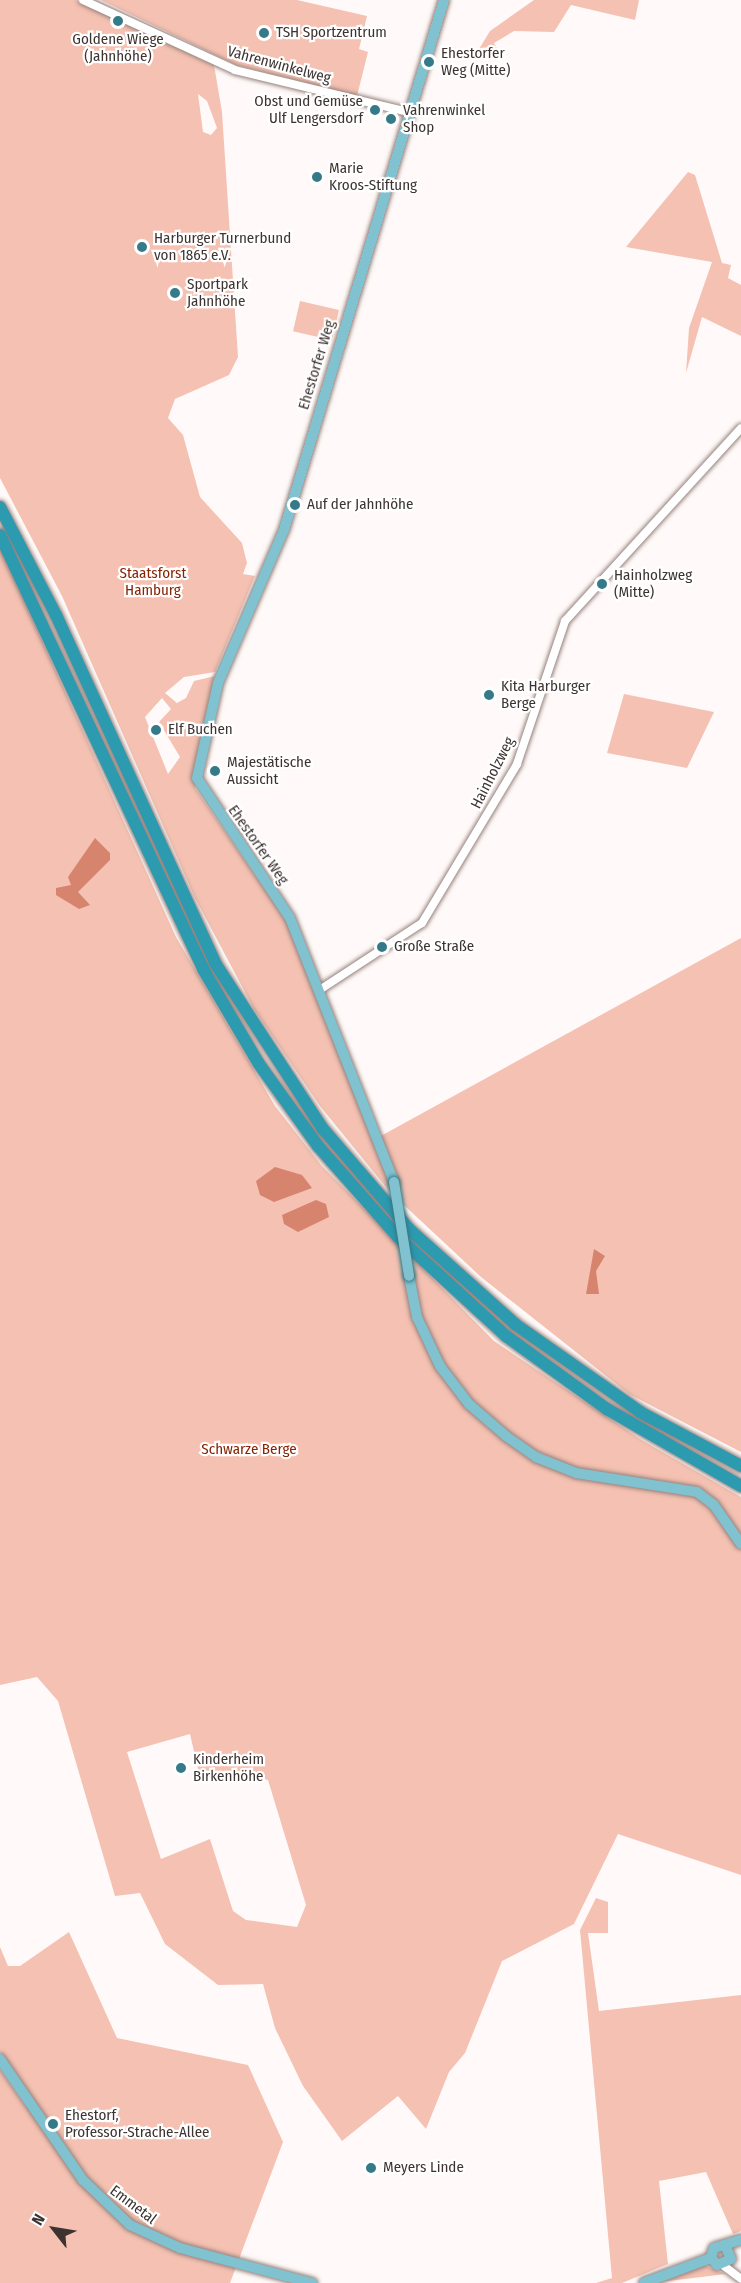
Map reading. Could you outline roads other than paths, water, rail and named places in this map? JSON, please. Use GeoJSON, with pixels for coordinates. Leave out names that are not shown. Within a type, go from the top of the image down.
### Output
{"type":"FeatureCollection","features":[{"type":"Feature","properties":{"kind":"highway"},"geometry":{"type":"LineString","coordinates":[[0,507],[56,615],[215,963],[323,1129],[410,1230],[515,1324],[640,1412],[741,1466]]}},
{"type":"Feature","properties":{"kind":"highway"},"geometry":{"type":"LineString","coordinates":[[0,535],[203,969],[259,1065],[318,1146],[405,1245],[506,1336],[607,1409],[741,1486]]}},
{"type":"Feature","properties":{"kind":"main road","name":"Ehestorfer Weg"},"geometry":{"type":"LineString","coordinates":[[444,0],[408,112],[285,528],[218,683],[198,771],[200,789],[290,918],[321,989],[393,1182],[409,1276],[422,1330],[440,1366],[469,1404],[506,1436],[536,1457],[576,1473],[680,1486],[709,1499],[741,1544]]}},
{"type":"Feature","properties":{"kind":"main road","name":"Emmetal"},"geometry":{"type":"LineString","coordinates":[[0,2059],[83,2180],[130,2225],[180,2248],[312,2283]]}},
{"type":"Feature","properties":{"kind":"main road"},"geometry":{"type":"LineString","coordinates":[[711,2258],[715,2247],[741,2242]]}},
{"type":"Feature","properties":{"kind":"main road"},"geometry":{"type":"LineString","coordinates":[[729,2260],[741,2242]]}},
{"type":"Feature","properties":{"kind":"main road"},"geometry":{"type":"LineString","coordinates":[[725,2245],[729,2260]]}},
{"type":"Feature","properties":{"kind":"main road"},"geometry":{"type":"LineString","coordinates":[[644,2283],[711,2258],[729,2260]]}},
{"type":"Feature","properties":{"kind":"street","name":"Vahrenwinkelweg"},"geometry":{"type":"LineString","coordinates":[[83,0],[235,70],[408,112]]}},
{"type":"Feature","properties":{"kind":"street","name":"Hainholzweg"},"geometry":{"type":"LineString","coordinates":[[321,989],[422,923],[517,764],[565,621],[741,428]]}},
{"type":"Feature","properties":{"kind":"street"},"geometry":{"type":"LineString","coordinates":[[729,2260],[740,2278]]}},
{"type":"Feature","properties":{"kind":"place","name":"Goldene Wiege (Jahnhöhe)"},"geometry":{"type":"Point","coordinates":[118,21]}},
{"type":"Feature","properties":{"kind":"place","name":"TSH Sportzentrum"},"geometry":{"type":"Point","coordinates":[264,33]}},
{"type":"Feature","properties":{"kind":"place","name":"Ehestorfer Weg (Mitte)"},"geometry":{"type":"Point","coordinates":[429,62]}},
{"type":"Feature","properties":{"kind":"place","name":"Obst und Gemüse Ulf Lengersdorf"},"geometry":{"type":"Point","coordinates":[375,110]}},
{"type":"Feature","properties":{"kind":"place","name":"Vahrenwinkel Shop"},"geometry":{"type":"Point","coordinates":[391,119]}},
{"type":"Feature","properties":{"kind":"place","name":"Marie Kroos-Stiftung"},"geometry":{"type":"Point","coordinates":[317,177]}},
{"type":"Feature","properties":{"kind":"place","name":"Harburger Turnerbund von 1865 e.V."},"geometry":{"type":"Point","coordinates":[142,247]}},
{"type":"Feature","properties":{"kind":"place","name":"Sportpark Jahnhöhe"},"geometry":{"type":"Point","coordinates":[175,293]}},
{"type":"Feature","properties":{"kind":"place","name":"Auf der Jahnhöhe"},"geometry":{"type":"Point","coordinates":[295,505]}},
{"type":"Feature","properties":{"kind":"place","name":"Hainholzweg (Mitte)"},"geometry":{"type":"Point","coordinates":[602,584]}},
{"type":"Feature","properties":{"kind":"place","name":"Kita Harburger Berge"},"geometry":{"type":"Point","coordinates":[489,695]}},
{"type":"Feature","properties":{"kind":"place","name":"Elf Buchen"},"geometry":{"type":"Point","coordinates":[156,730]}},
{"type":"Feature","properties":{"kind":"place","name":"Majestätische Aussicht"},"geometry":{"type":"Point","coordinates":[215,771]}},
{"type":"Feature","properties":{"kind":"place","name":"Große Straße"},"geometry":{"type":"Point","coordinates":[382,947]}},
{"type":"Feature","properties":{"kind":"place","name":"Kinderheim Birkenhöhe"},"geometry":{"type":"Point","coordinates":[181,1768]}},
{"type":"Feature","properties":{"kind":"place","name":"Ehestorf, Professor-Strache-Allee"},"geometry":{"type":"Point","coordinates":[53,2124]}},
{"type":"Feature","properties":{"kind":"place","name":"Meyers Linde"},"geometry":{"type":"Point","coordinates":[371,2168]}},
{"type":"Feature","properties":{"kind":"park label","name":"Staatsforst Hamburg"},"geometry":{"type":"Point","coordinates":[153,582]}},
{"type":"Feature","properties":{"kind":"park label","name":"Schwarze Berge"},"geometry":{"type":"Point","coordinates":[249,1450]}}]}
